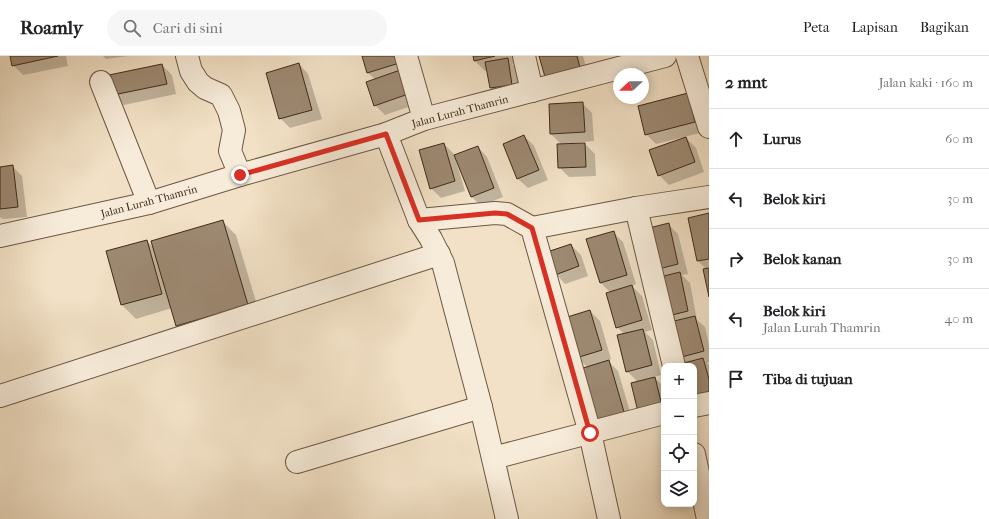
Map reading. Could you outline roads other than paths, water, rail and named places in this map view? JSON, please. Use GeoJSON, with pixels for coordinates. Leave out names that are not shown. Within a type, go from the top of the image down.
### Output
{"type":"FeatureCollection","features":[{"type":"Feature","properties":{"kind":"street"},"geometry":{"type":"LineString","coordinates":[[186,56],[191,71],[198,82],[206,88],[221,95],[229,111],[234,130],[230,151],[240,175]]}},
{"type":"Feature","properties":{"kind":"street"},"geometry":{"type":"LineString","coordinates":[[406,56],[424,119]]}},
{"type":"Feature","properties":{"kind":"street"},"geometry":{"type":"LineString","coordinates":[[524,56],[532,92]]}},
{"type":"Feature","properties":{"kind":"street","name":"Jalan Lurah Thamrin"},"geometry":{"type":"LineString","coordinates":[[0,236],[149,203],[240,175],[386,134],[424,119],[666,56]]}},
{"type":"Feature","properties":{"kind":"street"},"geometry":{"type":"LineString","coordinates":[[687,56],[709,126]]}},
{"type":"Feature","properties":{"kind":"street"},"geometry":{"type":"LineString","coordinates":[[102,82],[149,203]]}},
{"type":"Feature","properties":{"kind":"street"},"geometry":{"type":"LineString","coordinates":[[386,134],[419,220],[431,239],[443,263],[481,407],[507,519]]}},
{"type":"Feature","properties":{"kind":"street"},"geometry":{"type":"LineString","coordinates":[[419,220],[495,213],[507,214],[532,228],[636,208],[709,197]]}},
{"type":"Feature","properties":{"kind":"street"},"geometry":{"type":"LineString","coordinates":[[636,208],[673,363]]}},
{"type":"Feature","properties":{"kind":"street"},"geometry":{"type":"LineString","coordinates":[[532,228],[590,433],[610,519]]}},
{"type":"Feature","properties":{"kind":"street"},"geometry":{"type":"LineString","coordinates":[[0,396],[439,254]]}},
{"type":"Feature","properties":{"kind":"street"},"geometry":{"type":"LineString","coordinates":[[697,405],[709,403]]}},
{"type":"Feature","properties":{"kind":"street"},"geometry":{"type":"LineString","coordinates":[[297,462],[481,407]]}},
{"type":"Feature","properties":{"kind":"street"},"geometry":{"type":"LineString","coordinates":[[493,458],[661,414]]}},
{"type":"Feature","properties":{"kind":"street"},"geometry":{"type":"LineString","coordinates":[[697,468],[708,519]]}}]}
